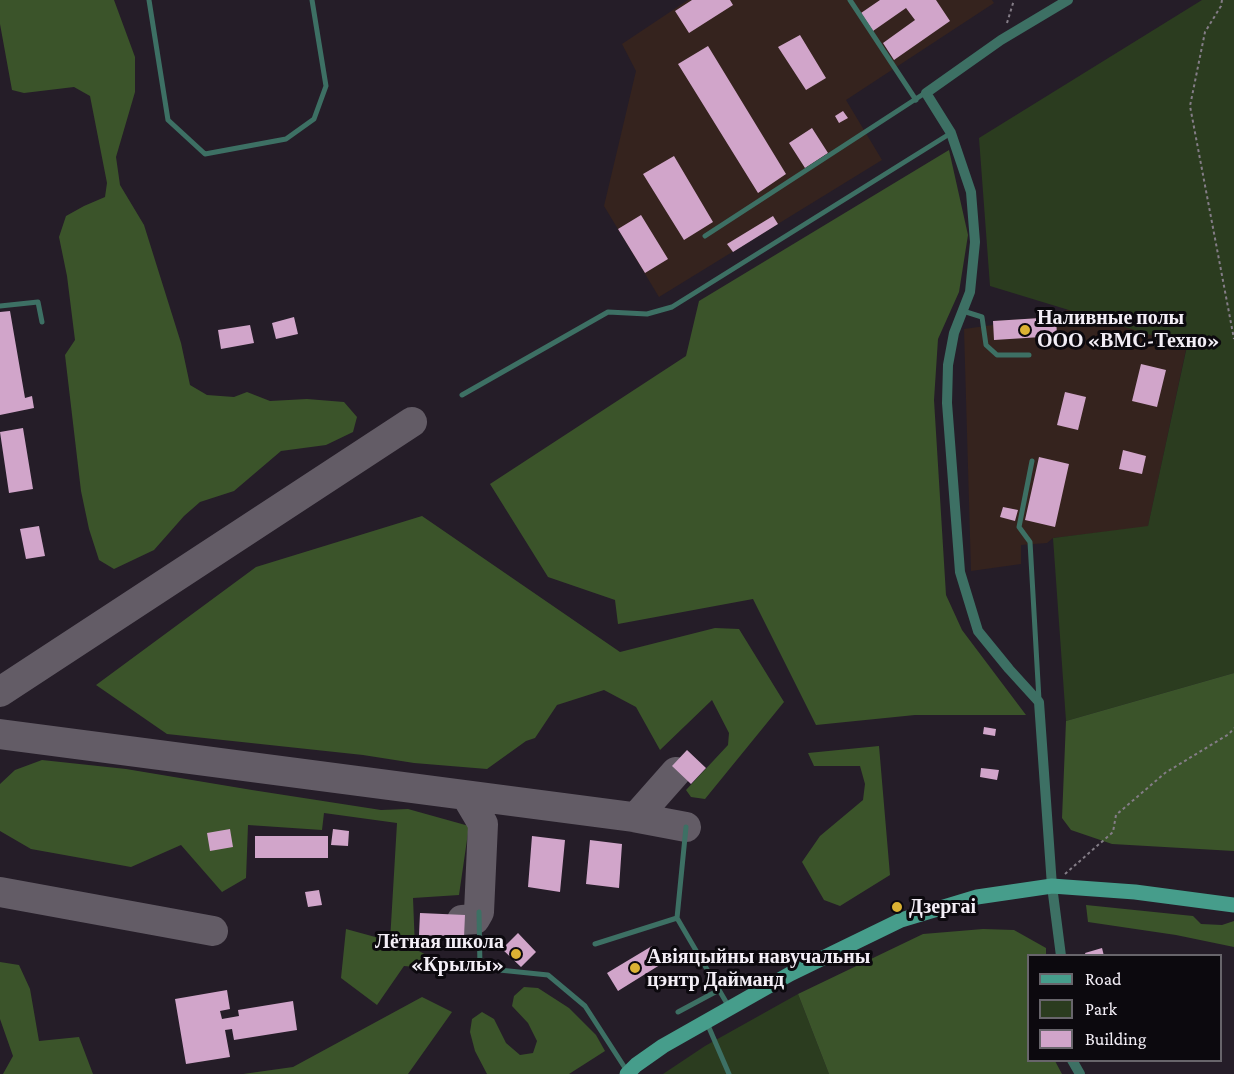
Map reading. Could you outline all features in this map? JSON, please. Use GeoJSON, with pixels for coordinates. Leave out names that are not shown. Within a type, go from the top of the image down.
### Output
{"type":"FeatureCollection","features":[{"type":"Feature","properties":{"kind":"street"},"geometry":{"type":"LineString","coordinates":[[1061,954],[1052,886],[1039,702],[978,631],[960,572],[947,403],[948,365],[954,333],[970,292],[975,242],[971,192],[951,133],[926,93],[1001,40],[1068,0]]}},
{"type":"Feature","properties":{"kind":"street"},"geometry":{"type":"LineString","coordinates":[[627,1073],[663,1046],[790,974],[901,920],[977,897],[1052,886],[1135,892],[1234,904]]}},
{"type":"Feature","properties":{"kind":"lane"},"geometry":{"type":"LineString","coordinates":[[149,0],[168,120],[205,154],[286,139],[314,119],[326,86],[312,0]]}},
{"type":"Feature","properties":{"kind":"lane"},"geometry":{"type":"LineString","coordinates":[[850,0],[916,100]]}},
{"type":"Feature","properties":{"kind":"lane"},"geometry":{"type":"LineString","coordinates":[[705,236],[926,93]]}},
{"type":"Feature","properties":{"kind":"lane"},"geometry":{"type":"LineString","coordinates":[[462,395],[608,312],[647,314],[672,307],[951,133]]}},
{"type":"Feature","properties":{"kind":"lane"},"geometry":{"type":"LineString","coordinates":[[0,306],[38,302],[42,322]]}},
{"type":"Feature","properties":{"kind":"lane"},"geometry":{"type":"LineString","coordinates":[[962,311],[982,317],[986,345],[997,354],[1029,355]]}},
{"type":"Feature","properties":{"kind":"lane"},"geometry":{"type":"LineString","coordinates":[[1032,460],[1019,527],[1030,542],[1039,702]]}},
{"type":"Feature","properties":{"kind":"lane"},"geometry":{"type":"LineString","coordinates":[[686,828],[677,918],[730,1008]]}},
{"type":"Feature","properties":{"kind":"lane"},"geometry":{"type":"LineString","coordinates":[[479,912],[480,968],[548,975],[585,1006],[627,1073]]}},
{"type":"Feature","properties":{"kind":"lane"},"geometry":{"type":"LineString","coordinates":[[595,944],[677,918]]}},
{"type":"Feature","properties":{"kind":"lane"},"geometry":{"type":"LineString","coordinates":[[678,1012],[719,990]]}},
{"type":"Feature","properties":{"kind":"lane"},"geometry":{"type":"LineString","coordinates":[[707,1021],[729,1074]]}},
{"type":"Feature","properties":{"kind":"path"},"geometry":{"type":"LineString","coordinates":[[1001,40],[1014,0]]}},
{"type":"Feature","properties":{"kind":"path"},"geometry":{"type":"LineString","coordinates":[[1222,0],[1221,6],[1205,32],[1190,106],[1234,339]]}},
{"type":"Feature","properties":{"kind":"path"},"geometry":{"type":"LineString","coordinates":[[1052,886],[1113,831],[1116,815],[1165,773],[1234,729]]}},
{"type":"Feature","properties":{"kind":"shaded area"},"geometry":{"type":"Polygon","coordinates":[[[688,0],[992,0],[994,3],[846,100],[882,160],[659,297],[604,206],[636,71],[622,44],[688,0]]]}},
{"type":"Feature","properties":{"kind":"shaded area"},"geometry":{"type":"Polygon","coordinates":[[[1068,309],[1187,345],[1148,527],[1053,538],[1047,543],[1021,545],[1021,564],[971,571],[964,329],[993,325],[993,321],[1056,317],[1068,309]]]}},
{"type":"Feature","properties":{"kind":"green space"},"geometry":{"type":"Polygon","coordinates":[[[0,0],[114,0],[135,57],[135,92],[116,157],[120,185],[144,225],[181,343],[190,385],[207,395],[234,397],[247,392],[270,401],[307,399],[344,402],[357,417],[353,432],[326,445],[281,451],[234,491],[200,502],[184,516],[154,550],[114,569],[99,560],[89,529],[81,491],[65,355],[75,340],[67,276],[59,237],[66,216],[105,197],[107,183],[90,96],[74,87],[24,93],[12,90],[0,24],[0,0]]]}},
{"type":"Feature","properties":{"kind":"green space"},"geometry":{"type":"Polygon","coordinates":[[[1202,0],[1234,0],[1234,673],[1066,721],[1053,538],[1148,526],[1187,346],[990,286],[979,138],[1202,0]]]}},
{"type":"Feature","properties":{"kind":"green space"},"geometry":{"type":"Polygon","coordinates":[[[949,150],[968,235],[959,292],[938,339],[934,400],[946,595],[962,630],[1026,715],[915,715],[816,725],[753,599],[618,624],[615,600],[548,577],[490,484],[686,356],[699,301],[949,150]]]}},
{"type":"Feature","properties":{"kind":"green space"},"geometry":{"type":"Polygon","coordinates":[[[422,516],[620,652],[715,628],[739,629],[784,702],[705,799],[691,797],[686,790],[728,745],[729,733],[712,700],[660,750],[636,707],[604,690],[557,705],[535,738],[526,741],[487,769],[414,763],[363,755],[167,734],[96,685],[256,567],[422,516]]]}},
{"type":"Feature","properties":{"kind":"green space"},"geometry":{"type":"Polygon","coordinates":[[[1234,673],[1234,851],[1112,844],[1071,830],[1062,818],[1066,721],[1234,673]]]}},
{"type":"Feature","properties":{"kind":"green space"},"geometry":{"type":"Polygon","coordinates":[[[879,746],[890,875],[840,906],[824,900],[802,862],[820,836],[863,800],[865,784],[860,766],[814,766],[808,753],[879,746]]]}},
{"type":"Feature","properties":{"kind":"green space"},"geometry":{"type":"Polygon","coordinates":[[[42,760],[126,769],[381,810],[408,809],[469,826],[459,895],[413,898],[415,949],[455,970],[404,966],[377,1005],[341,978],[346,929],[390,941],[397,823],[324,813],[322,830],[248,825],[246,878],[222,892],[181,845],[131,867],[31,849],[0,831],[0,784],[15,770],[42,760]]]}},
{"type":"Feature","properties":{"kind":"green space"},"geometry":{"type":"Polygon","coordinates":[[[1086,905],[1193,916],[1201,924],[1222,925],[1234,921],[1234,947],[1176,935],[1088,922],[1086,905]]]}},
{"type":"Feature","properties":{"kind":"green space"},"geometry":{"type":"Polygon","coordinates":[[[983,929],[1014,930],[1046,948],[1046,954],[1027,954],[1027,1062],[1056,1062],[1062,1074],[829,1074],[798,994],[923,934],[983,929]]]}},
{"type":"Feature","properties":{"kind":"green space"},"geometry":{"type":"Polygon","coordinates":[[[0,962],[19,965],[30,989],[39,1041],[79,1037],[93,1074],[3,1074],[13,1056],[0,1019],[0,962]]]}},
{"type":"Feature","properties":{"kind":"green space"},"geometry":{"type":"Polygon","coordinates":[[[524,987],[538,988],[569,1008],[596,1035],[605,1051],[569,1074],[487,1074],[475,1051],[470,1032],[472,1019],[482,1012],[494,1019],[506,1043],[520,1055],[533,1053],[537,1041],[528,1023],[512,1006],[514,996],[524,987]]]}},
{"type":"Feature","properties":{"kind":"green space"},"geometry":{"type":"Polygon","coordinates":[[[798,994],[829,1074],[663,1074],[705,1046],[798,994]]]}},
{"type":"Feature","properties":{"kind":"green space"},"geometry":{"type":"Polygon","coordinates":[[[422,997],[452,1012],[408,1074],[243,1074],[293,1067],[422,997]]]}},
{"type":"Feature","properties":{"kind":"building"},"geometry":{"type":"Polygon","coordinates":[[[692,0],[730,0],[733,5],[689,33],[675,11],[692,0]]]}},
{"type":"Feature","properties":{"kind":"building"},"geometry":{"type":"Polygon","coordinates":[[[880,0],[936,0],[950,21],[894,60],[883,43],[915,20],[906,8],[873,31],[861,13],[880,0]]]}},
{"type":"Feature","properties":{"kind":"building"},"geometry":{"type":"Polygon","coordinates":[[[800,35],[826,78],[806,90],[778,47],[800,35]]]}},
{"type":"Feature","properties":{"kind":"building"},"geometry":{"type":"Polygon","coordinates":[[[708,46],[786,174],[758,193],[678,64],[708,46]]]}},
{"type":"Feature","properties":{"kind":"building"},"geometry":{"type":"Polygon","coordinates":[[[843,111],[848,118],[839,123],[835,116],[843,111]]]}},
{"type":"Feature","properties":{"kind":"building"},"geometry":{"type":"Polygon","coordinates":[[[812,128],[828,153],[805,168],[789,143],[812,128]]]}},
{"type":"Feature","properties":{"kind":"building"},"geometry":{"type":"Polygon","coordinates":[[[674,156],[713,222],[684,240],[643,174],[674,156]]]}},
{"type":"Feature","properties":{"kind":"building"},"geometry":{"type":"Polygon","coordinates":[[[641,215],[668,259],[645,273],[618,229],[641,215]]]}},
{"type":"Feature","properties":{"kind":"building"},"geometry":{"type":"Polygon","coordinates":[[[773,216],[778,224],[733,252],[727,244],[773,216]]]}},
{"type":"Feature","properties":{"kind":"building"},"geometry":{"type":"Polygon","coordinates":[[[10,311],[25,398],[32,396],[34,408],[0,415],[0,312],[10,311]]]}},
{"type":"Feature","properties":{"kind":"building"},"geometry":{"type":"Polygon","coordinates":[[[294,317],[298,334],[276,339],[272,323],[294,317]]]}},
{"type":"Feature","properties":{"kind":"building","name":"Наливные полы ООО «ВМС-Техно»"},"geometry":{"type":"Polygon","coordinates":[[[1056,317],[1057,336],[994,340],[993,321],[1056,317]]]}},
{"type":"Feature","properties":{"kind":"building"},"geometry":{"type":"Polygon","coordinates":[[[250,325],[254,343],[221,349],[218,330],[250,325]]]}},
{"type":"Feature","properties":{"kind":"building"},"geometry":{"type":"Polygon","coordinates":[[[1141,364],[1166,370],[1157,407],[1132,401],[1141,364]]]}},
{"type":"Feature","properties":{"kind":"building"},"geometry":{"type":"Polygon","coordinates":[[[1065,392],[1086,397],[1078,430],[1057,425],[1065,392]]]}},
{"type":"Feature","properties":{"kind":"building"},"geometry":{"type":"Polygon","coordinates":[[[23,428],[33,489],[9,493],[0,432],[23,428]]]}},
{"type":"Feature","properties":{"kind":"building"},"geometry":{"type":"Polygon","coordinates":[[[1123,450],[1146,456],[1142,474],[1119,469],[1123,450]]]}},
{"type":"Feature","properties":{"kind":"building"},"geometry":{"type":"Polygon","coordinates":[[[1039,457],[1069,464],[1055,527],[1025,520],[1039,457]]]}},
{"type":"Feature","properties":{"kind":"building"},"geometry":{"type":"Polygon","coordinates":[[[1003,507],[1018,510],[1015,521],[1000,517],[1003,507]]]}},
{"type":"Feature","properties":{"kind":"building"},"geometry":{"type":"Polygon","coordinates":[[[39,526],[45,556],[26,559],[20,529],[39,526]]]}},
{"type":"Feature","properties":{"kind":"building"},"geometry":{"type":"Polygon","coordinates":[[[984,727],[996,729],[995,736],[983,734],[984,727]]]}},
{"type":"Feature","properties":{"kind":"building"},"geometry":{"type":"Polygon","coordinates":[[[687,750],[706,768],[691,784],[672,766],[687,750]]]}},
{"type":"Feature","properties":{"kind":"building"},"geometry":{"type":"Polygon","coordinates":[[[981,768],[999,770],[997,780],[980,777],[981,768]]]}},
{"type":"Feature","properties":{"kind":"building"},"geometry":{"type":"Polygon","coordinates":[[[230,829],[233,847],[210,851],[207,833],[230,829]]]}},
{"type":"Feature","properties":{"kind":"building"},"geometry":{"type":"Polygon","coordinates":[[[333,829],[349,831],[348,846],[331,845],[333,829]]]}},
{"type":"Feature","properties":{"kind":"building"},"geometry":{"type":"Polygon","coordinates":[[[255,836],[328,836],[328,858],[255,858],[255,836]]]}},
{"type":"Feature","properties":{"kind":"building"},"geometry":{"type":"Polygon","coordinates":[[[532,836],[565,840],[560,892],[528,887],[532,836]]]}},
{"type":"Feature","properties":{"kind":"building"},"geometry":{"type":"Polygon","coordinates":[[[590,840],[622,844],[619,888],[586,884],[590,840]]]}},
{"type":"Feature","properties":{"kind":"building"},"geometry":{"type":"Polygon","coordinates":[[[319,890],[322,905],[308,907],[305,892],[319,890]]]}},
{"type":"Feature","properties":{"kind":"building"},"geometry":{"type":"Polygon","coordinates":[[[420,913],[465,915],[464,937],[419,935],[420,913]]]}},
{"type":"Feature","properties":{"kind":"building"},"geometry":{"type":"Polygon","coordinates":[[[518,933],[536,952],[521,967],[502,949],[518,933]]]}},
{"type":"Feature","properties":{"kind":"building","name":"Авіяцыйны навучальны цэнтр Дайманд"},"geometry":{"type":"Polygon","coordinates":[[[652,946],[663,963],[618,991],[607,973],[652,946]]]}},
{"type":"Feature","properties":{"kind":"building"},"geometry":{"type":"Polygon","coordinates":[[[1102,948],[1104,954],[1085,954],[1102,948]]]}},
{"type":"Feature","properties":{"kind":"building"},"geometry":{"type":"Polygon","coordinates":[[[227,990],[230,1009],[220,1011],[222,1019],[239,1016],[238,1010],[293,1001],[297,1030],[234,1040],[232,1029],[225,1030],[230,1057],[186,1064],[175,999],[227,990]]]}},
{"type":"Feature","properties":{"kind":"taxiway"},"geometry":{"type":"LineString","coordinates":[[0,692],[412,422]]}},
{"type":"Feature","properties":{"kind":"taxiway"},"geometry":{"type":"LineString","coordinates":[[0,734],[633,817],[686,827]]}},
{"type":"Feature","properties":{"kind":"taxiway"},"geometry":{"type":"LineString","coordinates":[[633,817],[638,815],[676,772]]}},
{"type":"Feature","properties":{"kind":"taxiway"},"geometry":{"type":"LineString","coordinates":[[462,920],[475,919],[479,912],[483,824],[467,797]]}},
{"type":"Feature","properties":{"kind":"taxiway"},"geometry":{"type":"LineString","coordinates":[[0,892],[213,931]]}},
{"type":"Feature","properties":{"kind":"place","name":"Наливные полы ООО «ВМС-Техно»"},"geometry":{"type":"Point","coordinates":[1025,330]}},
{"type":"Feature","properties":{"kind":"place","name":"Дзергаі"},"geometry":{"type":"Point","coordinates":[897,907]}},
{"type":"Feature","properties":{"kind":"place","name":"Лётная школа «Крылы»"},"geometry":{"type":"Point","coordinates":[516,954]}},
{"type":"Feature","properties":{"kind":"place","name":"Авіяцыйны навучальны цэнтр Дайманд"},"geometry":{"type":"Point","coordinates":[635,968]}}]}
